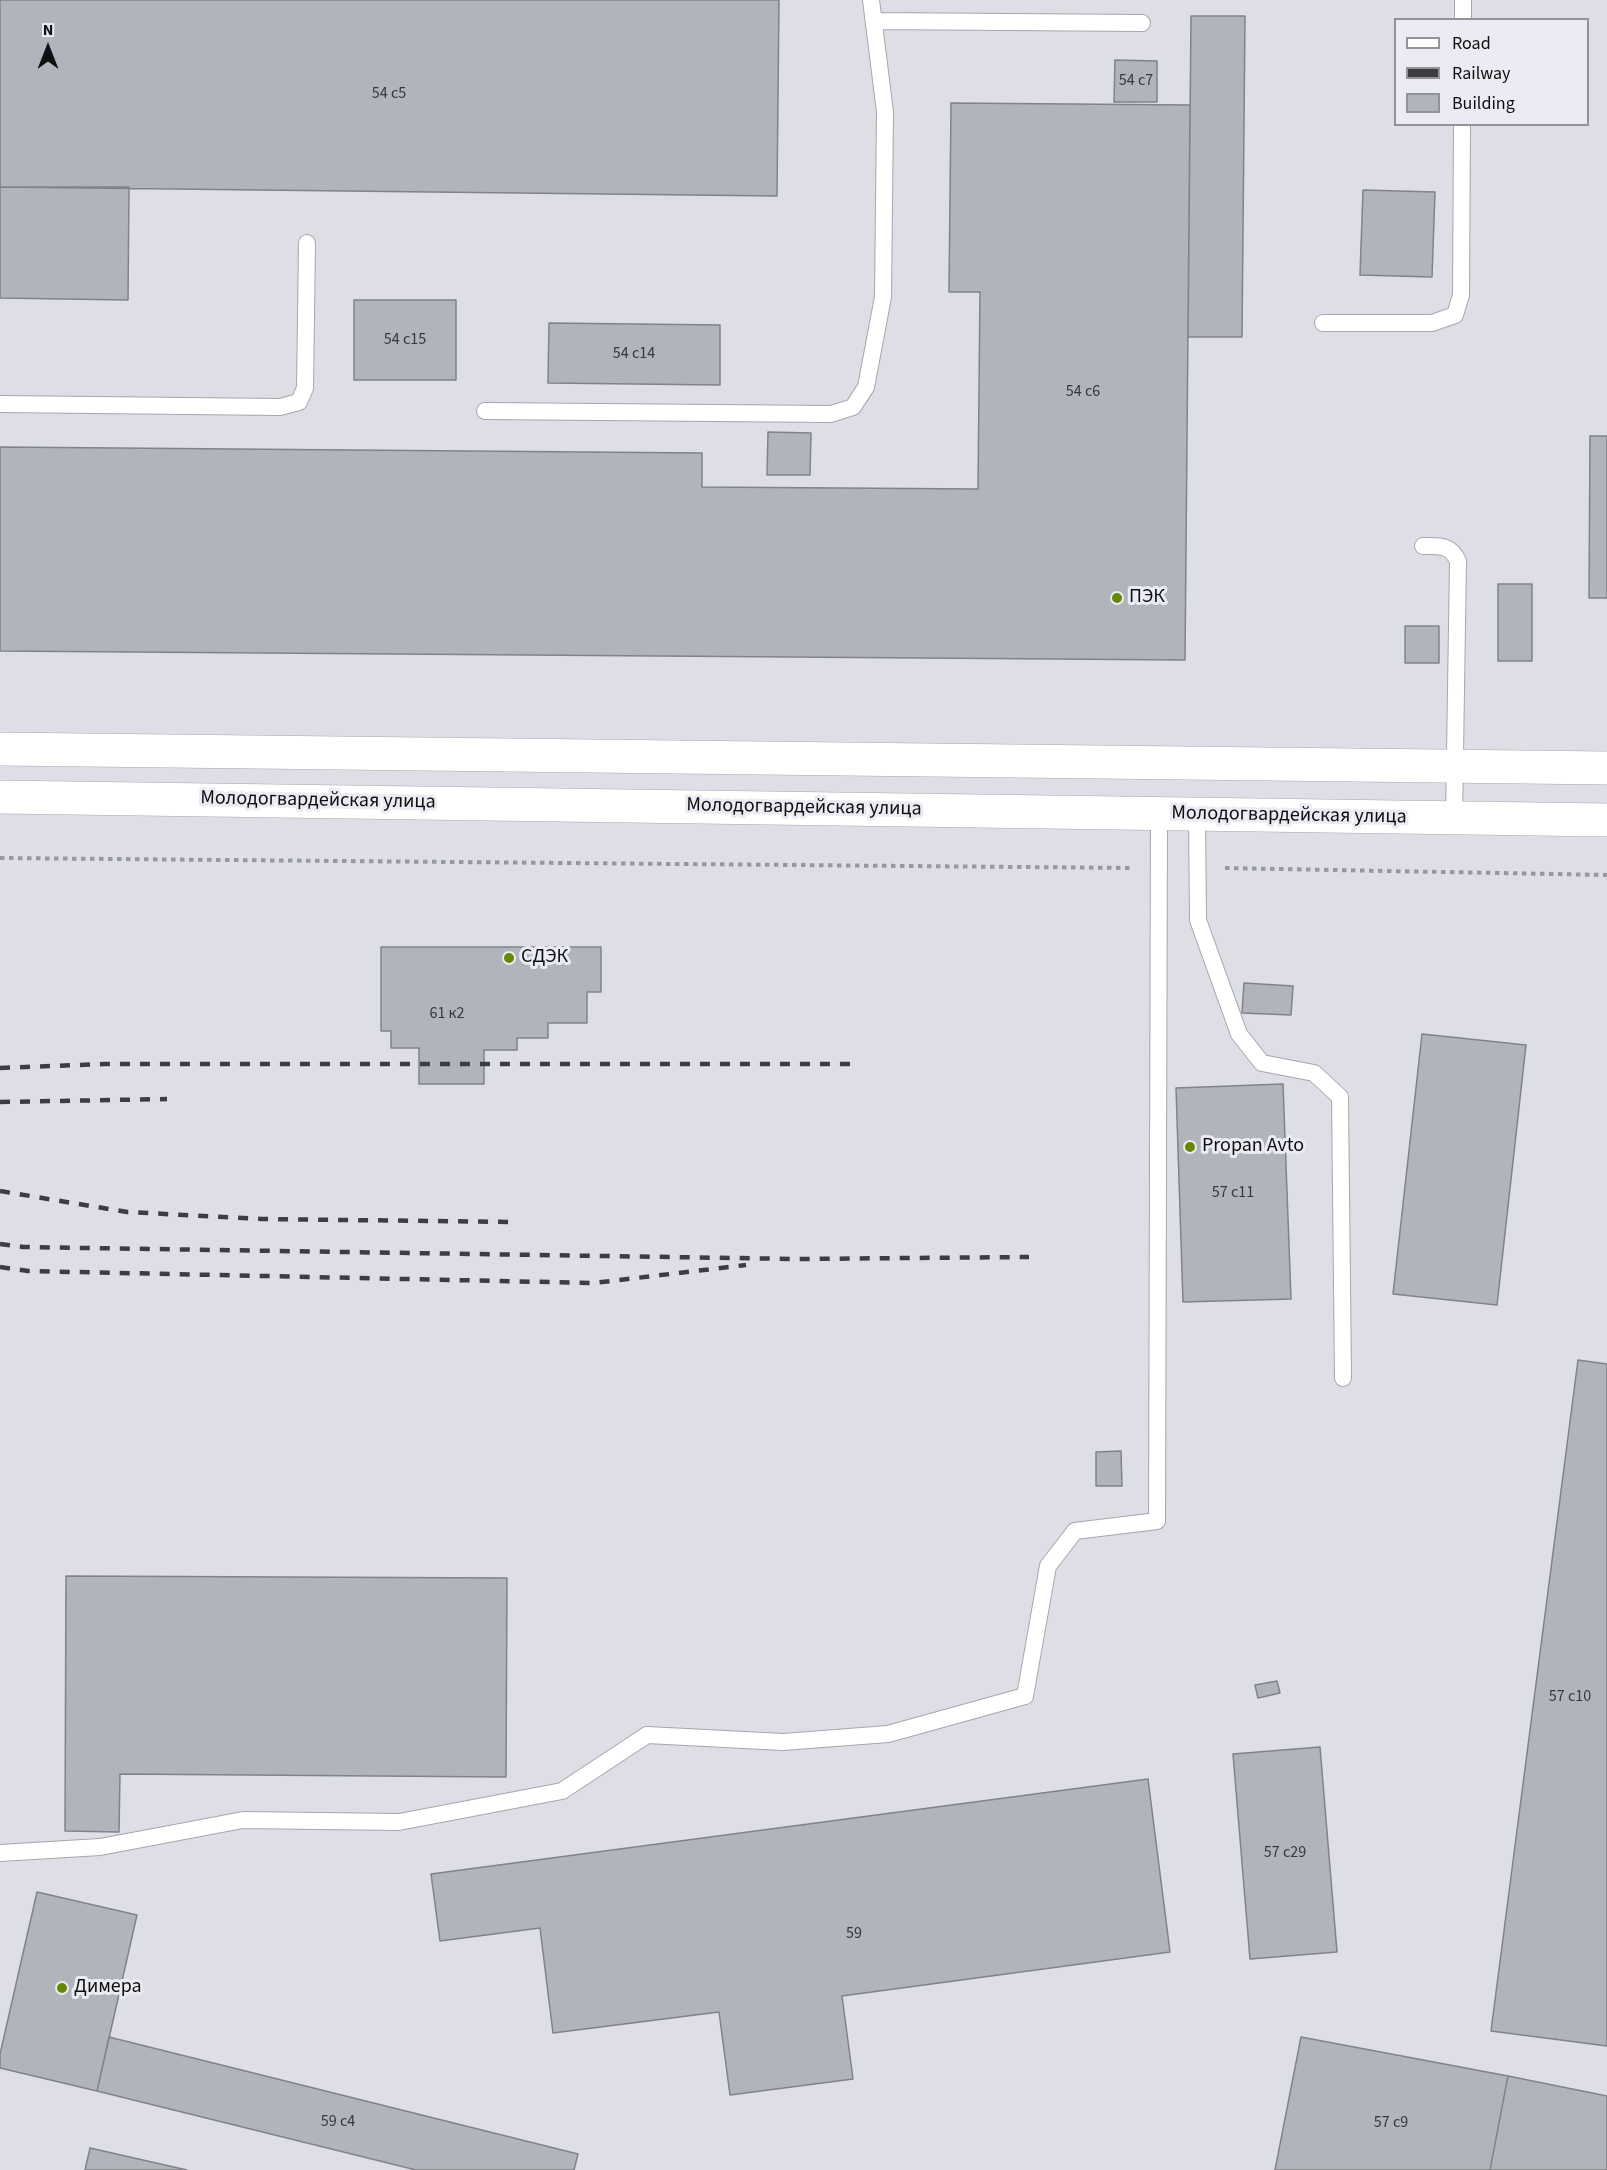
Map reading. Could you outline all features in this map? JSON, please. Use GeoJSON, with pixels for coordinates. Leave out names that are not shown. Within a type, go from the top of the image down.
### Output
{"type":"FeatureCollection","features":[{"type":"Feature","properties":{"kind":"main road"},"geometry":{"type":"LineString","coordinates":[[0,749],[1607,768]]}},
{"type":"Feature","properties":{"kind":"main road","name":"Молодогвардейская улица"},"geometry":{"type":"LineString","coordinates":[[0,796],[1607,820]]}},
{"type":"Feature","properties":{"kind":"lane"},"geometry":{"type":"LineString","coordinates":[[485,411],[831,414],[853,407],[866,387],[883,297],[885,112],[871,0]]}},
{"type":"Feature","properties":{"kind":"lane"},"geometry":{"type":"LineString","coordinates":[[1463,0],[1463,18]]}},
{"type":"Feature","properties":{"kind":"lane"},"geometry":{"type":"LineString","coordinates":[[874,21],[1142,23]]}},
{"type":"Feature","properties":{"kind":"lane"},"geometry":{"type":"LineString","coordinates":[[1323,323],[1432,323],[1455,315],[1461,295],[1462,126]]}},
{"type":"Feature","properties":{"kind":"lane"},"geometry":{"type":"LineString","coordinates":[[0,404],[280,407],[299,402],[305,388],[307,243]]}},
{"type":"Feature","properties":{"kind":"lane"},"geometry":{"type":"LineString","coordinates":[[1423,546],[1445,546],[1453,551],[1458,561],[1454,819]]}},
{"type":"Feature","properties":{"kind":"lane"},"geometry":{"type":"LineString","coordinates":[[0,1853],[100,1847],[243,1820],[399,1822],[562,1791],[647,1735],[783,1742],[888,1734],[1025,1696],[1048,1566],[1075,1532],[1157,1521],[1159,814]]}},
{"type":"Feature","properties":{"kind":"lane"},"geometry":{"type":"LineString","coordinates":[[1197,815],[1198,920],[1239,1034],[1262,1063],[1314,1073],[1340,1097],[1343,1378]]}},
{"type":"Feature","properties":{"kind":"path"},"geometry":{"type":"LineString","coordinates":[[0,858],[1160,868]]}},
{"type":"Feature","properties":{"kind":"path"},"geometry":{"type":"LineString","coordinates":[[1197,868],[1607,874]]}},
{"type":"Feature","properties":{"kind":"building"},"geometry":{"type":"Polygon","coordinates":[[[0,0],[779,0],[777,196],[0,187],[0,0]]]}},
{"type":"Feature","properties":{"kind":"building"},"geometry":{"type":"Polygon","coordinates":[[[1191,16],[1245,16],[1242,337],[1188,337],[1191,16]]]}},
{"type":"Feature","properties":{"kind":"building"},"geometry":{"type":"Polygon","coordinates":[[[1115,60],[1157,61],[1157,102],[1114,102],[1115,60]]]}},
{"type":"Feature","properties":{"kind":"building"},"geometry":{"type":"Polygon","coordinates":[[[951,103],[1190,105],[1185,660],[0,651],[0,447],[702,453],[702,487],[978,489],[980,292],[949,292],[951,103]]]}},
{"type":"Feature","properties":{"kind":"building"},"geometry":{"type":"Polygon","coordinates":[[[0,187],[129,187],[128,300],[0,298],[0,187]]]}},
{"type":"Feature","properties":{"kind":"building"},"geometry":{"type":"Polygon","coordinates":[[[1363,190],[1435,192],[1432,277],[1360,275],[1363,190]]]}},
{"type":"Feature","properties":{"kind":"building"},"geometry":{"type":"Polygon","coordinates":[[[354,300],[456,300],[456,380],[354,380],[354,300]]]}},
{"type":"Feature","properties":{"kind":"building"},"geometry":{"type":"Polygon","coordinates":[[[549,323],[720,325],[720,385],[548,383],[549,323]]]}},
{"type":"Feature","properties":{"kind":"building"},"geometry":{"type":"Polygon","coordinates":[[[768,432],[811,433],[810,475],[767,475],[768,432]]]}},
{"type":"Feature","properties":{"kind":"building"},"geometry":{"type":"Polygon","coordinates":[[[1590,436],[1607,436],[1607,598],[1589,598],[1590,436]]]}},
{"type":"Feature","properties":{"kind":"building"},"geometry":{"type":"Polygon","coordinates":[[[1498,584],[1532,584],[1532,661],[1498,661],[1498,584]]]}},
{"type":"Feature","properties":{"kind":"building"},"geometry":{"type":"Polygon","coordinates":[[[1405,626],[1439,626],[1439,663],[1405,663],[1405,626]]]}},
{"type":"Feature","properties":{"kind":"building"},"geometry":{"type":"Polygon","coordinates":[[[381,947],[601,947],[601,992],[587,992],[587,1023],[548,1023],[548,1038],[517,1038],[517,1050],[484,1050],[484,1084],[419,1084],[419,1048],[391,1048],[391,1031],[381,1031],[381,947]]]}},
{"type":"Feature","properties":{"kind":"building"},"geometry":{"type":"Polygon","coordinates":[[[1244,983],[1293,986],[1291,1015],[1242,1013],[1244,983]]]}},
{"type":"Feature","properties":{"kind":"building"},"geometry":{"type":"Polygon","coordinates":[[[1422,1034],[1526,1045],[1497,1305],[1393,1294],[1422,1034]]]}},
{"type":"Feature","properties":{"kind":"building"},"geometry":{"type":"Polygon","coordinates":[[[1283,1084],[1291,1299],[1183,1302],[1176,1088],[1283,1084]]]}},
{"type":"Feature","properties":{"kind":"building"},"geometry":{"type":"Polygon","coordinates":[[[1578,1360],[1607,1364],[1607,2046],[1491,2031],[1578,1360]]]}},
{"type":"Feature","properties":{"kind":"building"},"geometry":{"type":"Polygon","coordinates":[[[1121,1451],[1122,1486],[1096,1486],[1096,1452],[1121,1451]]]}},
{"type":"Feature","properties":{"kind":"building"},"geometry":{"type":"Polygon","coordinates":[[[66,1576],[507,1578],[506,1777],[120,1774],[119,1832],[65,1831],[66,1576]]]}},
{"type":"Feature","properties":{"kind":"building"},"geometry":{"type":"Polygon","coordinates":[[[1277,1681],[1280,1693],[1258,1698],[1255,1685],[1277,1681]]]}},
{"type":"Feature","properties":{"kind":"building"},"geometry":{"type":"Polygon","coordinates":[[[1320,1747],[1337,1952],[1250,1959],[1233,1754],[1320,1747]]]}},
{"type":"Feature","properties":{"kind":"building"},"geometry":{"type":"Polygon","coordinates":[[[1148,1779],[1170,1952],[842,1996],[853,2079],[730,2095],[719,2012],[553,2033],[540,1928],[440,1941],[431,1874],[1148,1779]]]}},
{"type":"Feature","properties":{"kind":"building"},"geometry":{"type":"Polygon","coordinates":[[[37,1892],[137,1915],[97,2091],[0,2068],[0,2054],[37,1892]]]}},
{"type":"Feature","properties":{"kind":"building"},"geometry":{"type":"Polygon","coordinates":[[[109,2037],[578,2154],[574,2170],[416,2170],[97,2091],[109,2037]]]}},
{"type":"Feature","properties":{"kind":"building"},"geometry":{"type":"Polygon","coordinates":[[[1301,2037],[1508,2076],[1490,2170],[1275,2170],[1301,2037]]]}},
{"type":"Feature","properties":{"kind":"building"},"geometry":{"type":"Polygon","coordinates":[[[1508,2076],[1607,2096],[1607,2170],[1490,2170],[1508,2076]]]}},
{"type":"Feature","properties":{"kind":"building"},"geometry":{"type":"Polygon","coordinates":[[[90,2148],[187,2170],[85,2170],[90,2148]]]}},
{"type":"Feature","properties":{"kind":"railway"},"geometry":{"type":"LineString","coordinates":[[0,1068],[105,1064],[858,1064]]}},
{"type":"Feature","properties":{"kind":"railway"},"geometry":{"type":"LineString","coordinates":[[0,1102],[167,1099]]}},
{"type":"Feature","properties":{"kind":"railway"},"geometry":{"type":"LineString","coordinates":[[0,1191],[127,1212],[262,1219],[518,1222]]}},
{"type":"Feature","properties":{"kind":"railway"},"geometry":{"type":"LineString","coordinates":[[0,1244],[23,1247],[797,1259],[1029,1257]]}},
{"type":"Feature","properties":{"kind":"railway"},"geometry":{"type":"LineString","coordinates":[[0,1267],[28,1271],[594,1283],[746,1265]]}},
{"type":"Feature","properties":{"kind":"place","name":"ПЭК"},"geometry":{"type":"Point","coordinates":[1117,598]}},
{"type":"Feature","properties":{"kind":"place","name":"СДЭК"},"geometry":{"type":"Point","coordinates":[509,958]}},
{"type":"Feature","properties":{"kind":"place","name":"Propan Avto"},"geometry":{"type":"Point","coordinates":[1190,1147]}},
{"type":"Feature","properties":{"kind":"place","name":"Димера"},"geometry":{"type":"Point","coordinates":[62,1988]}}]}
